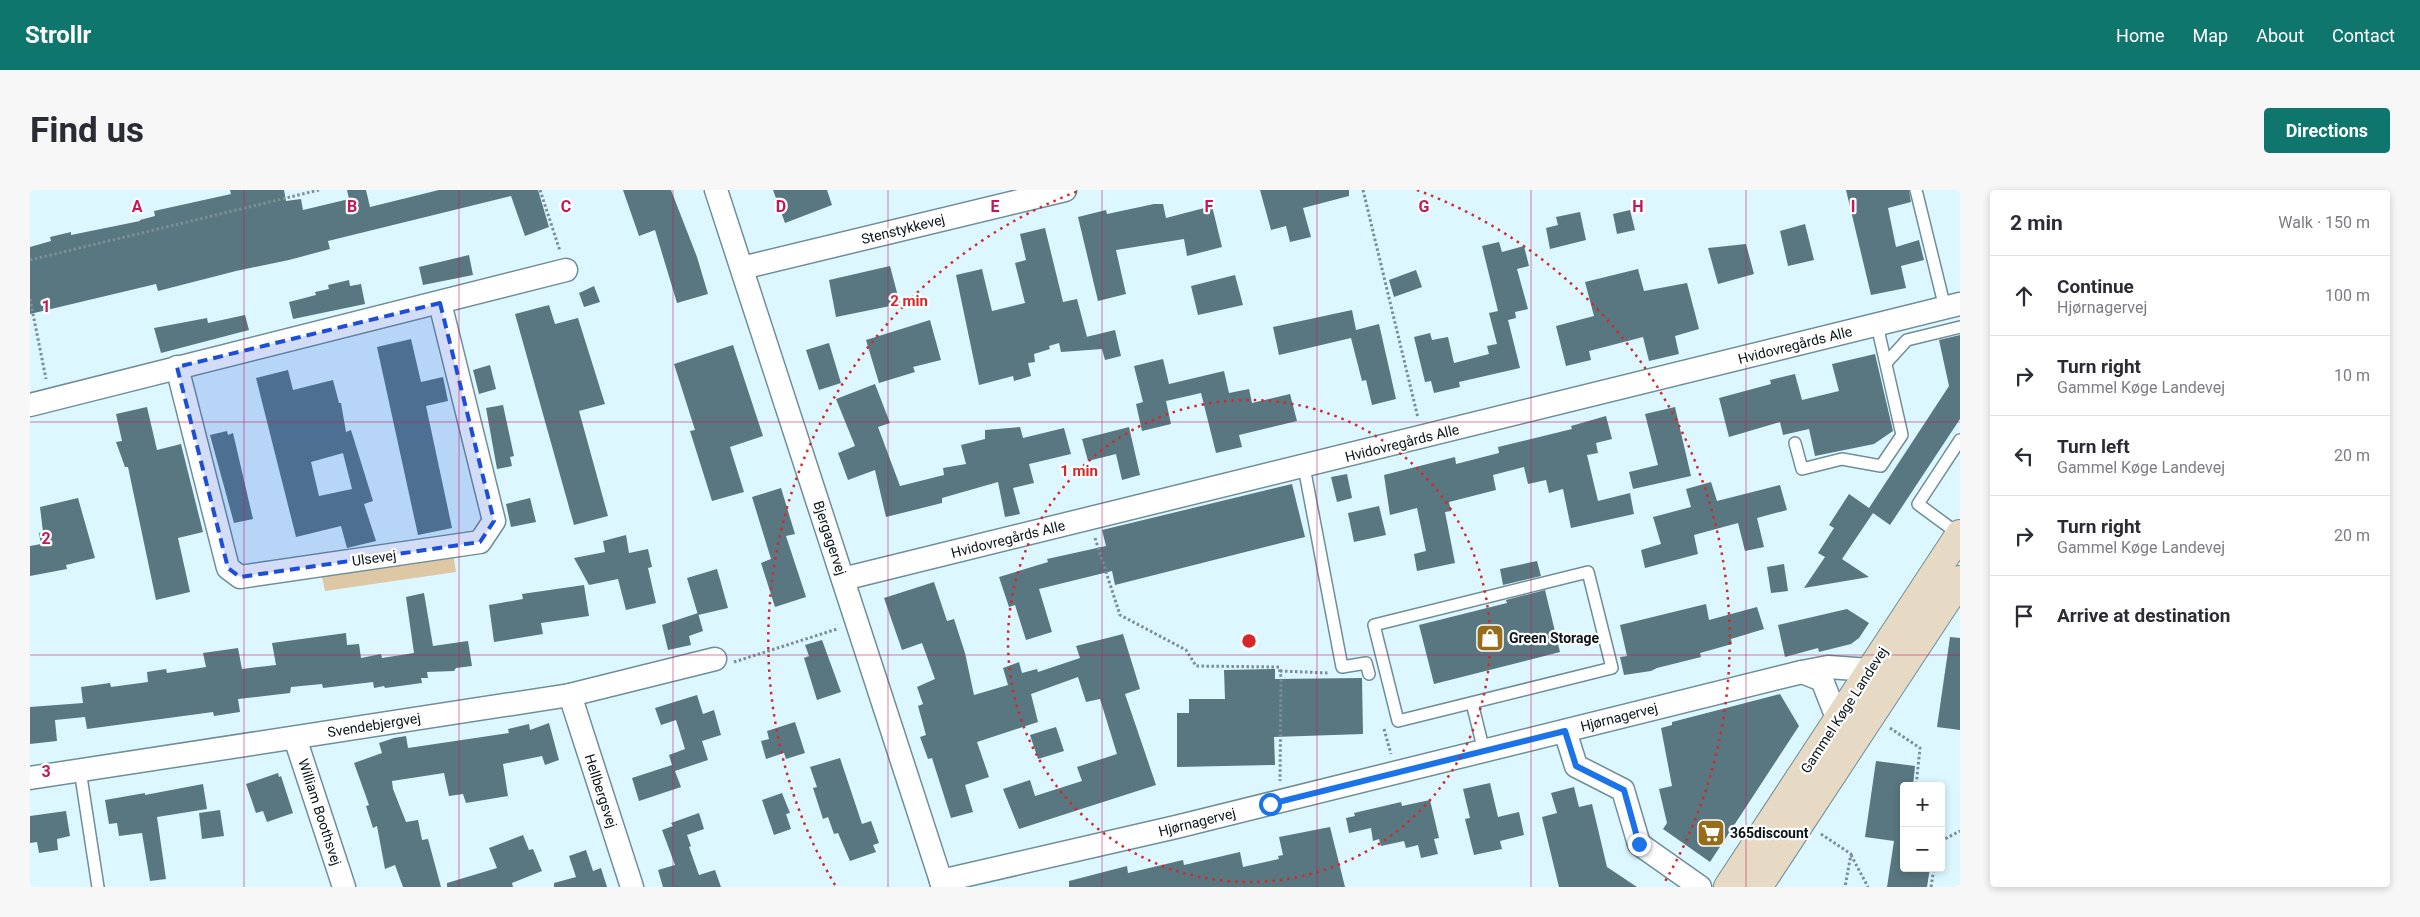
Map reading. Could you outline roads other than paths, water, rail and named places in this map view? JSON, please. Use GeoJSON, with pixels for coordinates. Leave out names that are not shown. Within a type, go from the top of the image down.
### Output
{"type":"FeatureCollection","features":[{"type":"Feature","properties":{"kind":"main road","name":"Gammel Køge Landevej"},"geometry":{"type":"LineString","coordinates":[[1728,887],[1837,718],[1960,534]]}},
{"type":"Feature","properties":{"kind":"main road","name":"Gammel Køge Landevej"},"geometry":{"type":"LineString","coordinates":[[1758,887],[1960,580]]}},
{"type":"Feature","properties":{"kind":"street","name":"Bjergagervej"},"geometry":{"type":"LineString","coordinates":[[716,190],[942,884]]}},
{"type":"Feature","properties":{"kind":"street","name":"Stenstykkevej"},"geometry":{"type":"LineString","coordinates":[[742,268],[1065,190]]}},
{"type":"Feature","properties":{"kind":"street"},"geometry":{"type":"LineString","coordinates":[[40,402],[566,270]]}},
{"type":"Feature","properties":{"kind":"street","name":"Ulsevej"},"geometry":{"type":"LineString","coordinates":[[177,367],[228,568],[240,577],[480,542],[494,521],[440,303]]}},
{"type":"Feature","properties":{"kind":"street","name":"Hvidovregårds Alle"},"geometry":{"type":"LineString","coordinates":[[843,579],[1423,438],[1953,306]]}},
{"type":"Feature","properties":{"kind":"street","name":"Svendebjergvej"},"geometry":{"type":"LineString","coordinates":[[30,778],[570,695],[715,659]]}},
{"type":"Feature","properties":{"kind":"street","name":"Hjørnagervej"},"geometry":{"type":"LineString","coordinates":[[942,884],[1802,672],[1828,667],[1870,670]]}},
{"type":"Feature","properties":{"kind":"street"},"geometry":{"type":"LineString","coordinates":[[1802,672],[1822,680],[1837,718]]}},
{"type":"Feature","properties":{"kind":"street","name":"Hellbergsvej"},"geometry":{"type":"LineString","coordinates":[[570,695],[632,887]]}},
{"type":"Feature","properties":{"kind":"street"},"geometry":{"type":"LineString","coordinates":[[1565,731],[1576,766],[1624,790],[1639,844],[1700,887]]}},
{"type":"Feature","properties":{"kind":"street","name":"William Boothsvej"},"geometry":{"type":"LineString","coordinates":[[295,738],[344,887]]}},
{"type":"Feature","properties":{"kind":"lane"},"geometry":{"type":"LineString","coordinates":[[1916,190],[1953,306]]}},
{"type":"Feature","properties":{"kind":"lane"},"geometry":{"type":"LineString","coordinates":[[1795,443],[1802,469],[1842,459],[1882,466],[1902,434],[1877,325]]}},
{"type":"Feature","properties":{"kind":"lane"},"geometry":{"type":"LineString","coordinates":[[1886,363],[1907,340],[1960,327]]}},
{"type":"Feature","properties":{"kind":"lane"},"geometry":{"type":"LineString","coordinates":[[1960,440],[1918,504],[1960,534]]}},
{"type":"Feature","properties":{"kind":"lane"},"geometry":{"type":"LineString","coordinates":[[1304,467],[1342,667],[1366,663],[1369,674]]}},
{"type":"Feature","properties":{"kind":"lane"},"geometry":{"type":"LineString","coordinates":[[1588,572],[1612,668],[1472,703],[1398,721],[1374,625],[1588,572]]}},
{"type":"Feature","properties":{"kind":"lane"},"geometry":{"type":"LineString","coordinates":[[1472,703],[1484,751]]}},
{"type":"Feature","properties":{"kind":"lane"},"geometry":{"type":"LineString","coordinates":[[80,770],[98,887]]}},
{"type":"Feature","properties":{"kind":"place","name":"Green Storage"},"geometry":{"type":"Point","coordinates":[1490,638]}},
{"type":"Feature","properties":{"kind":"place","name":"365discount"},"geometry":{"type":"Point","coordinates":[1711,833]}}]}
